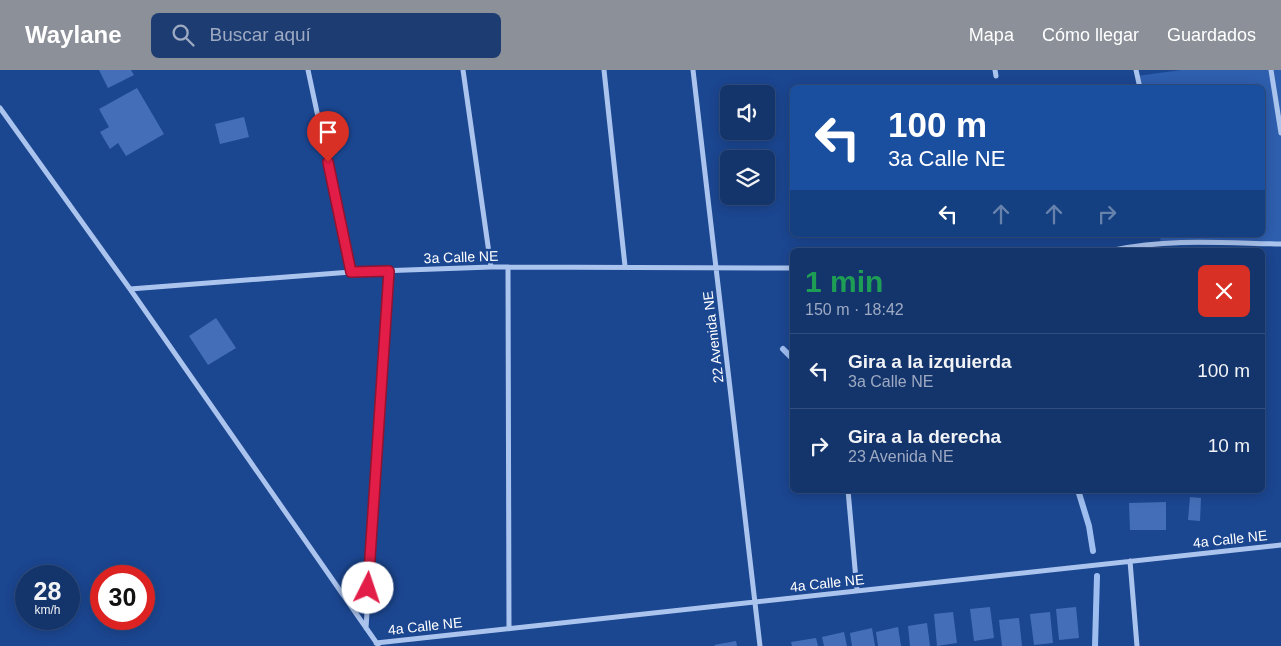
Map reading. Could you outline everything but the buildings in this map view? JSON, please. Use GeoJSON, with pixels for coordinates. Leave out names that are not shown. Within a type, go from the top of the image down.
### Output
{"type":"FeatureCollection","features":[{"type":"Feature","properties":{"kind":"street"},"geometry":{"type":"LineString","coordinates":[[308,70],[351,272]]}},
{"type":"Feature","properties":{"kind":"street"},"geometry":{"type":"LineString","coordinates":[[463,70],[491,268]]}},
{"type":"Feature","properties":{"kind":"street"},"geometry":{"type":"LineString","coordinates":[[604,70],[625,266]]}},
{"type":"Feature","properties":{"kind":"street","name":"22 Avenida NE"},"geometry":{"type":"LineString","coordinates":[[693,70],[760,646]]}},
{"type":"Feature","properties":{"kind":"street"},"geometry":{"type":"LineString","coordinates":[[995,70],[996,76]]}},
{"type":"Feature","properties":{"kind":"street"},"geometry":{"type":"LineString","coordinates":[[1136,70],[1139,85]]}},
{"type":"Feature","properties":{"kind":"street"},"geometry":{"type":"LineString","coordinates":[[1271,70],[1281,133]]}},
{"type":"Feature","properties":{"kind":"street"},"geometry":{"type":"LineString","coordinates":[[0,108],[130,289],[377,645]]}},
{"type":"Feature","properties":{"kind":"street"},"geometry":{"type":"LineString","coordinates":[[1122,248],[1139,244],[1177,242],[1281,244]]}},
{"type":"Feature","properties":{"kind":"street"},"geometry":{"type":"LineString","coordinates":[[508,267],[509,628]]}},
{"type":"Feature","properties":{"kind":"street","name":"3a Calle NE"},"geometry":{"type":"LineString","coordinates":[[130,289],[351,272],[508,267],[790,268]]}},
{"type":"Feature","properties":{"kind":"street"},"geometry":{"type":"LineString","coordinates":[[366,628],[389,271]]}},
{"type":"Feature","properties":{"kind":"street"},"geometry":{"type":"LineString","coordinates":[[848,493],[857,591]]}},
{"type":"Feature","properties":{"kind":"street","name":"4a Calle NE"},"geometry":{"type":"LineString","coordinates":[[377,645],[509,628],[1281,545]]}},
{"type":"Feature","properties":{"kind":"street"},"geometry":{"type":"LineString","coordinates":[[1130,561],[1137,646]]}},
{"type":"Feature","properties":{"kind":"shaded area"},"geometry":{"type":"Polygon","coordinates":[[[1181,70],[1281,70],[1281,243],[1161,246],[1160,237],[1265,237],[1265,85],[1139,85],[1137,76],[1181,70]]]}},
{"type":"Feature","properties":{"kind":"waterway"},"geometry":{"type":"LineString","coordinates":[[783,349],[790,356]]}},
{"type":"Feature","properties":{"kind":"waterway"},"geometry":{"type":"LineString","coordinates":[[1079,493],[1089,526],[1093,551]]}},
{"type":"Feature","properties":{"kind":"waterway"},"geometry":{"type":"LineString","coordinates":[[1095,646],[1097,576]]}},
{"type":"Feature","properties":{"kind":"route"},"geometry":{"type":"LineString","coordinates":[[328,162],[351,272],[389,271],[368,588]]}}]}
